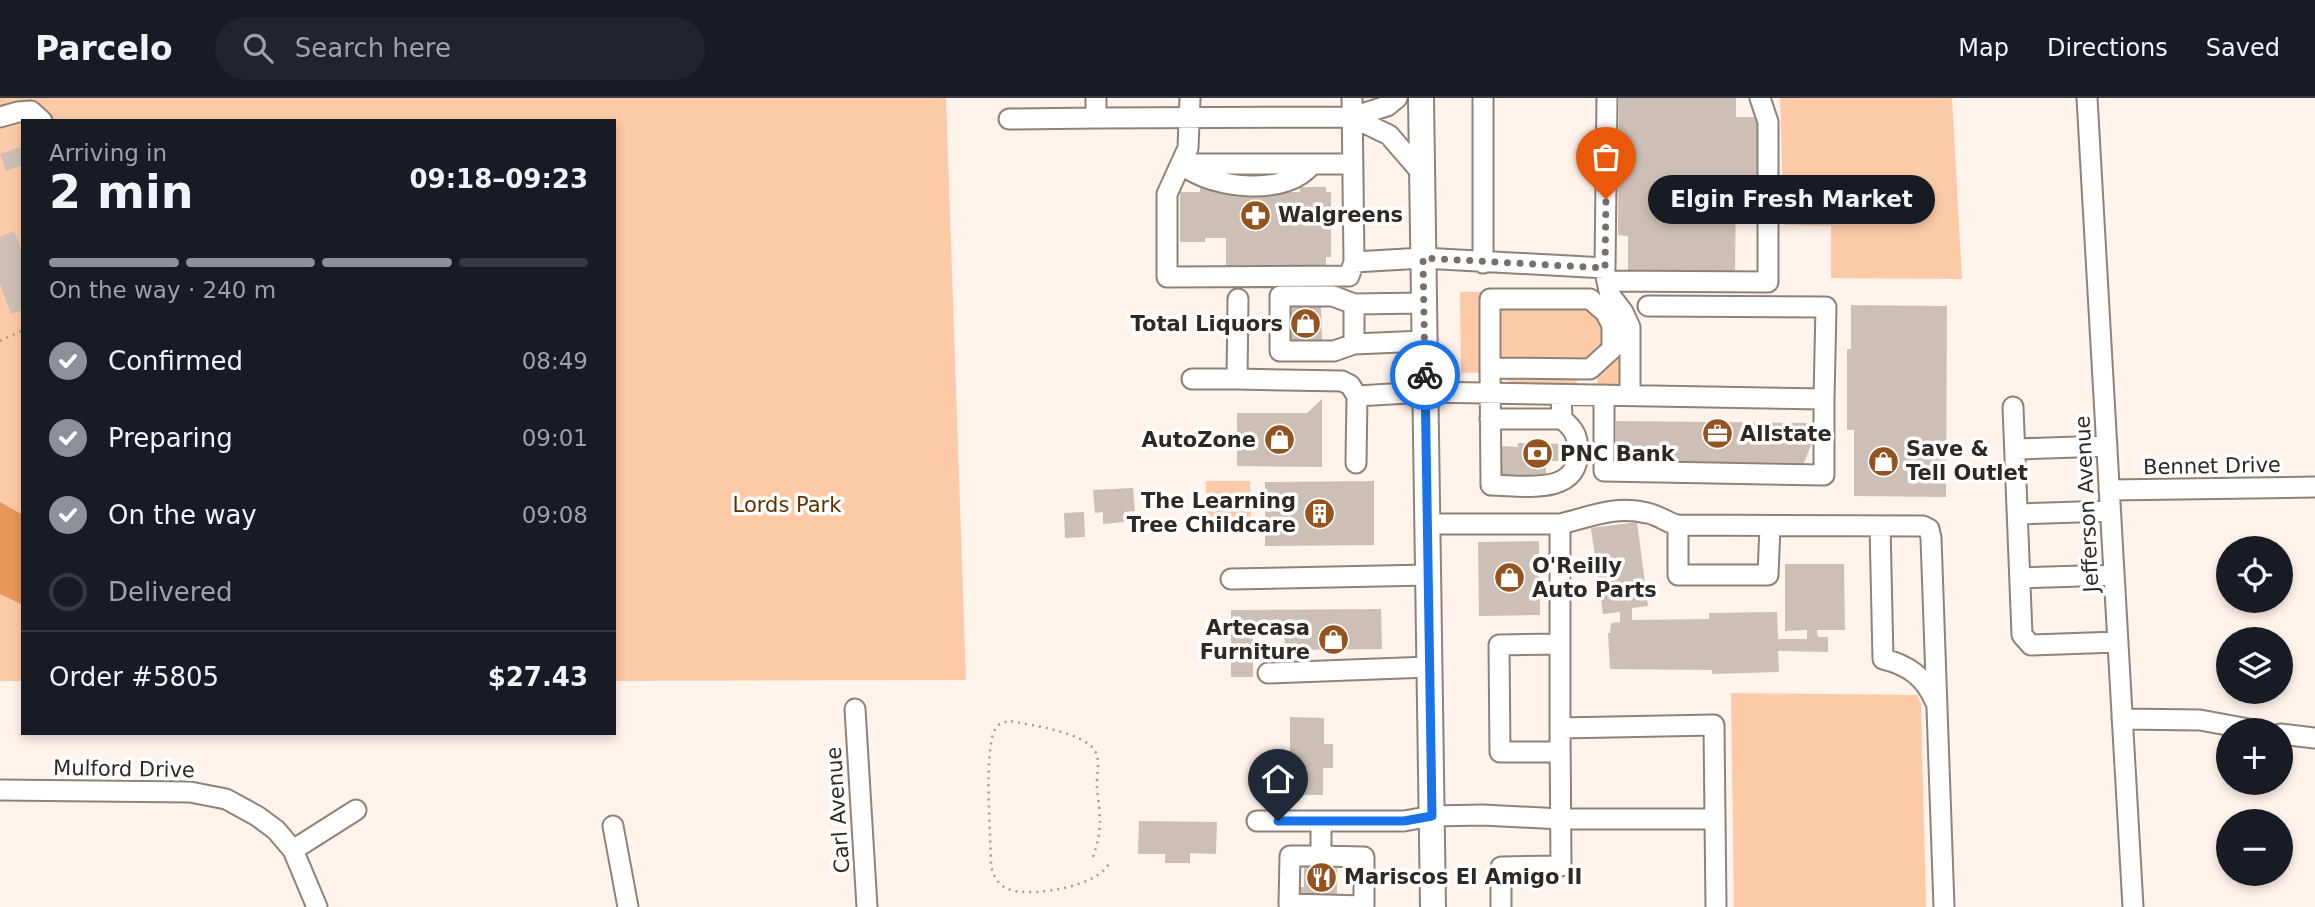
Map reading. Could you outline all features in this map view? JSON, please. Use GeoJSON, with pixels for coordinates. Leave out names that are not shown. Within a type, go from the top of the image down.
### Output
{"type":"FeatureCollection","features":[{"type":"Feature","properties":{"kind":"main road"},"geometry":{"type":"LineString","coordinates":[[1421,98],[1433,907]]}},
{"type":"Feature","properties":{"kind":"street"},"geometry":{"type":"LineString","coordinates":[[1096,98],[1097,118]]}},
{"type":"Feature","properties":{"kind":"street"},"geometry":{"type":"LineString","coordinates":[[1009,119],[1097,118],[1143,108],[1352,108],[1387,106],[1397,98]]}},
{"type":"Feature","properties":{"kind":"street"},"geometry":{"type":"LineString","coordinates":[[1483,98],[1483,263]]}},
{"type":"Feature","properties":{"kind":"street"},"geometry":{"type":"LineString","coordinates":[[1607,98],[1606,275],[1610,295],[1630,327],[1630,396]]}},
{"type":"Feature","properties":{"kind":"street"},"geometry":{"type":"LineString","coordinates":[[1354,262],[1423,258],[1606,275],[1768,282],[1768,122],[1760,98]]}},
{"type":"Feature","properties":{"kind":"street","name":"Jefferson Avenue"},"geometry":{"type":"LineString","coordinates":[[2087,98],[2133,907]]}},
{"type":"Feature","properties":{"kind":"street"},"geometry":{"type":"LineString","coordinates":[[1190,108],[1188,148],[1167,194],[1167,277],[1344,277],[1351,273],[1354,262],[1352,108]]}},
{"type":"Feature","properties":{"kind":"street"},"geometry":{"type":"LineString","coordinates":[[1352,108],[1389,135],[1421,172]]}},
{"type":"Feature","properties":{"kind":"street"},"geometry":{"type":"LineString","coordinates":[[0,117],[31,111],[40,119]]}},
{"type":"Feature","properties":{"kind":"street"},"geometry":{"type":"LineString","coordinates":[[1181,164],[1193,174],[1219,183],[1253,185],[1293,180],[1312,164],[1353,164]]}},
{"type":"Feature","properties":{"kind":"street"},"geometry":{"type":"LineString","coordinates":[[1423,303],[1354,304],[1333,296],[1280,296],[1280,352],[1334,351],[1354,344],[1424,341]]}},
{"type":"Feature","properties":{"kind":"street"},"geometry":{"type":"LineString","coordinates":[[1237,379],[1238,299]]}},
{"type":"Feature","properties":{"kind":"street"},"geometry":{"type":"LineString","coordinates":[[1490,368],[1596,363],[1612,349],[1612,325],[1605,312],[1590,299],[1490,299],[1490,368],[1490,419],[1491,485],[1556,484],[1565,481],[1574,471],[1578,462],[1576,434],[1562,419],[1562,395]]}},
{"type":"Feature","properties":{"kind":"street"},"geometry":{"type":"LineString","coordinates":[[1354,304],[1354,344]]}},
{"type":"Feature","properties":{"kind":"street"},"geometry":{"type":"LineString","coordinates":[[1596,363],[1604,471],[1824,475],[1826,307],[1648,306]]}},
{"type":"Feature","properties":{"kind":"street"},"geometry":{"type":"LineString","coordinates":[[1192,379],[1342,380],[1350,385],[1357,396],[1356,463]]}},
{"type":"Feature","properties":{"kind":"street"},"geometry":{"type":"LineString","coordinates":[[1357,396],[1425,392],[1824,399]]}},
{"type":"Feature","properties":{"kind":"street"},"geometry":{"type":"LineString","coordinates":[[2013,407],[2022,635],[2031,645],[2117,642]]}},
{"type":"Feature","properties":{"kind":"street"},"geometry":{"type":"LineString","coordinates":[[1490,419],[1562,419]]}},
{"type":"Feature","properties":{"kind":"street"},"geometry":{"type":"LineString","coordinates":[[2015,449],[2107,446]]}},
{"type":"Feature","properties":{"kind":"street","name":"Bennet Drive"},"geometry":{"type":"LineString","coordinates":[[2109,490],[2315,487]]}},
{"type":"Feature","properties":{"kind":"street"},"geometry":{"type":"LineString","coordinates":[[1428,524],[1560,524],[1604,512],[1631,511],[1654,514],[1678,525],[1925,526],[1930,532],[1944,907]]}},
{"type":"Feature","properties":{"kind":"street"},"geometry":{"type":"LineString","coordinates":[[2018,513],[2110,511]]}},
{"type":"Feature","properties":{"kind":"street"},"geometry":{"type":"LineString","coordinates":[[1501,907],[1501,867],[1562,866],[1560,524]]}},
{"type":"Feature","properties":{"kind":"street"},"geometry":{"type":"LineString","coordinates":[[1678,525],[1678,575],[1768,575],[1770,526]]}},
{"type":"Feature","properties":{"kind":"street"},"geometry":{"type":"LineString","coordinates":[[1880,526],[1883,659],[1901,664],[1917,675],[1936,702]]}},
{"type":"Feature","properties":{"kind":"street"},"geometry":{"type":"LineString","coordinates":[[1231,579],[1429,575]]}},
{"type":"Feature","properties":{"kind":"street"},"geometry":{"type":"LineString","coordinates":[[2020,578],[2113,575]]}},
{"type":"Feature","properties":{"kind":"street"},"geometry":{"type":"LineString","coordinates":[[1559,645],[1500,645],[1500,752],[1560,752]]}},
{"type":"Feature","properties":{"kind":"street"},"geometry":{"type":"LineString","coordinates":[[1268,673],[1429,667]]}},
{"type":"Feature","properties":{"kind":"street","name":"Carl Avenue"},"geometry":{"type":"LineString","coordinates":[[855,709],[867,907]]}},
{"type":"Feature","properties":{"kind":"street"},"geometry":{"type":"LineString","coordinates":[[2122,719],[2200,720],[2216,723]]}},
{"type":"Feature","properties":{"kind":"street"},"geometry":{"type":"LineString","coordinates":[[1560,727],[1714,725],[1716,907]]}},
{"type":"Feature","properties":{"kind":"street"},"geometry":{"type":"LineString","coordinates":[[2293,735],[2315,738]]}},
{"type":"Feature","properties":{"kind":"street","name":"Mulford Drive"},"geometry":{"type":"LineString","coordinates":[[0,790],[166,791],[212,795],[242,806],[276,830],[293,850],[317,907]]}},
{"type":"Feature","properties":{"kind":"street"},"geometry":{"type":"LineString","coordinates":[[293,850],[356,810]]}},
{"type":"Feature","properties":{"kind":"street"},"geometry":{"type":"LineString","coordinates":[[1257,821],[1404,821],[1432,816],[1483,815],[1561,819],[1715,819]]}},
{"type":"Feature","properties":{"kind":"street"},"geometry":{"type":"LineString","coordinates":[[1321,822],[1321,856]]}},
{"type":"Feature","properties":{"kind":"street"},"geometry":{"type":"LineString","coordinates":[[613,826],[628,907]]}},
{"type":"Feature","properties":{"kind":"street"},"geometry":{"type":"LineString","coordinates":[[1290,856],[1321,856],[1364,857],[1364,906],[1289,904],[1290,856]]}},
{"type":"Feature","properties":{"kind":"path"},"geometry":{"type":"LineString","coordinates":[[0,341],[21,331]]}},
{"type":"Feature","properties":{"kind":"path"},"geometry":{"type":"LineString","coordinates":[[1093,857],[1102,822],[1096,778],[1096,752],[1074,736],[1010,721],[996,727],[990,741],[990,866],[995,878],[1011,890],[1038,892],[1092,880],[1109,863]]}},
{"type":"Feature","properties":{"kind":"green space","name":"Lords Park"},"geometry":{"type":"Polygon","coordinates":[[[0,98],[946,98],[966,680],[616,681],[616,119],[21,119],[21,681],[0,681],[0,98]]]}},
{"type":"Feature","properties":{"kind":"green space"},"geometry":{"type":"Polygon","coordinates":[[[1780,98],[1952,98],[1962,279],[1831,278],[1831,226],[1784,225],[1780,98]]]}},
{"type":"Feature","properties":{"kind":"green space"},"geometry":{"type":"Polygon","coordinates":[[[1595,290],[1595,296],[1620,327],[1619,383],[1615,386],[1598,385],[1597,378],[1577,378],[1576,385],[1524,385],[1501,379],[1500,372],[1461,373],[1460,292],[1595,290]]]}},
{"type":"Feature","properties":{"kind":"green space"},"geometry":{"type":"Polygon","coordinates":[[[1206,481],[1250,481],[1251,517],[1207,518],[1206,481]]]}},
{"type":"Feature","properties":{"kind":"green space"},"geometry":{"type":"Polygon","coordinates":[[[1731,693],[1917,695],[1921,703],[1926,907],[1734,907],[1731,693]]]}},
{"type":"Feature","properties":{"kind":"shaded area"},"geometry":{"type":"Polygon","coordinates":[[[0,502],[21,514],[21,604],[0,594],[0,502]]]}},
{"type":"Feature","properties":{"kind":"building"},"geometry":{"type":"Polygon","coordinates":[[[1619,98],[1736,98],[1736,117],[1758,117],[1757,185],[1736,185],[1735,275],[1628,275],[1628,236],[1618,235],[1619,98]]]}},
{"type":"Feature","properties":{"kind":"building"},"geometry":{"type":"Polygon","coordinates":[[[21,147],[21,166],[6,171],[0,154],[21,147]]]}},
{"type":"Feature","properties":{"kind":"building","name":"Walgreens"},"geometry":{"type":"Polygon","coordinates":[[[1300,187],[1326,187],[1326,192],[1331,192],[1331,257],[1326,257],[1326,269],[1226,269],[1226,238],[1205,238],[1205,242],[1180,242],[1180,192],[1200,192],[1200,188],[1226,188],[1240,192],[1300,192],[1300,187]]]}},
{"type":"Feature","properties":{"kind":"building"},"geometry":{"type":"Polygon","coordinates":[[[14,231],[21,249],[21,311],[11,314],[0,284],[0,237],[14,231]]]}},
{"type":"Feature","properties":{"kind":"building","name":"Total Liquors"},"geometry":{"type":"Polygon","coordinates":[[[1290,302],[1321,302],[1322,347],[1291,348],[1290,302]]]}},
{"type":"Feature","properties":{"kind":"building"},"geometry":{"type":"Polygon","coordinates":[[[1851,305],[1947,306],[1946,497],[1854,496],[1854,430],[1847,430],[1847,349],[1851,349],[1851,305]]]}},
{"type":"Feature","properties":{"kind":"building","name":"AutoZone"},"geometry":{"type":"Polygon","coordinates":[[[1322,399],[1322,467],[1237,466],[1237,413],[1307,413],[1322,399]]]}},
{"type":"Feature","properties":{"kind":"building"},"geometry":{"type":"Polygon","coordinates":[[[1616,421],[1813,423],[1818,427],[1804,463],[1629,462],[1616,449],[1616,421]]]}},
{"type":"Feature","properties":{"kind":"building","name":"PNC Bank"},"geometry":{"type":"Polygon","coordinates":[[[1518,443],[1573,444],[1573,461],[1546,461],[1546,476],[1501,475],[1501,446],[1518,447],[1518,443]]]}},
{"type":"Feature","properties":{"kind":"building","name":"The Learning Tree Childcare"},"geometry":{"type":"Polygon","coordinates":[[[1374,481],[1374,545],[1265,546],[1265,482],[1374,481]]]}},
{"type":"Feature","properties":{"kind":"building"},"geometry":{"type":"Polygon","coordinates":[[[1133,488],[1135,511],[1124,512],[1125,522],[1103,524],[1103,512],[1095,513],[1093,490],[1133,488]]]}},
{"type":"Feature","properties":{"kind":"building"},"geometry":{"type":"Polygon","coordinates":[[[1084,512],[1085,537],[1065,538],[1064,513],[1084,512]]]}},
{"type":"Feature","properties":{"kind":"building"},"geometry":{"type":"Polygon","coordinates":[[[1637,522],[1648,606],[1632,608],[1632,620],[1709,619],[1709,613],[1777,612],[1778,639],[1807,639],[1807,630],[1785,631],[1785,564],[1844,564],[1845,630],[1817,630],[1818,637],[1828,637],[1828,652],[1778,651],[1779,672],[1712,674],[1712,670],[1610,669],[1608,633],[1611,623],[1620,622],[1620,612],[1603,614],[1591,528],[1637,522]]]}},
{"type":"Feature","properties":{"kind":"building","name":"O'Reilly Auto Parts"},"geometry":{"type":"Polygon","coordinates":[[[1539,541],[1540,615],[1479,616],[1478,542],[1539,541]]]}},
{"type":"Feature","properties":{"kind":"building","name":"Artecasa Furniture"},"geometry":{"type":"Polygon","coordinates":[[[1381,609],[1382,649],[1285,650],[1284,631],[1253,631],[1253,677],[1231,677],[1231,610],[1381,609]]]}},
{"type":"Feature","properties":{"kind":"building"},"geometry":{"type":"Polygon","coordinates":[[[1290,717],[1324,718],[1324,744],[1333,744],[1333,768],[1323,768],[1323,795],[1290,795],[1290,717]]]}},
{"type":"Feature","properties":{"kind":"building"},"geometry":{"type":"Polygon","coordinates":[[[1139,821],[1217,822],[1216,854],[1190,853],[1190,863],[1165,863],[1165,854],[1138,854],[1139,821]]]}},
{"type":"Feature","properties":{"kind":"building","name":"Mariscos El Amigo II"},"geometry":{"type":"Polygon","coordinates":[[[1304,867],[1337,868],[1337,898],[1298,898],[1298,887],[1304,887],[1304,867]]]}},
{"type":"Feature","properties":{"kind":"way so far"},"geometry":{"type":"LineString","coordinates":[[1425,375],[1423,258],[1605,268],[1606,199]]}},
{"type":"Feature","properties":{"kind":"place","name":"Elgin Fresh Market"},"geometry":{"type":"Point","coordinates":[1606,199]}},
{"type":"Feature","properties":{"kind":"place","name":"Walgreens"},"geometry":{"type":"Point","coordinates":[1255,215]}},
{"type":"Feature","properties":{"kind":"place","name":"Total Liquors"},"geometry":{"type":"Point","coordinates":[1306,324]}},
{"type":"Feature","properties":{"kind":"place","name":"Allstate"},"geometry":{"type":"Point","coordinates":[1717,434]}},
{"type":"Feature","properties":{"kind":"place","name":"AutoZone"},"geometry":{"type":"Point","coordinates":[1279,440]}},
{"type":"Feature","properties":{"kind":"place","name":"PNC Bank"},"geometry":{"type":"Point","coordinates":[1537,454]}},
{"type":"Feature","properties":{"kind":"place","name":"Save & Tell Outlet"},"geometry":{"type":"Point","coordinates":[1883,461]}},
{"type":"Feature","properties":{"kind":"place","name":"The Learning Tree Childcare"},"geometry":{"type":"Point","coordinates":[1319,513]}},
{"type":"Feature","properties":{"kind":"place","name":"O'Reilly Auto Parts"},"geometry":{"type":"Point","coordinates":[1509,578]}},
{"type":"Feature","properties":{"kind":"place","name":"Artecasa Furniture"},"geometry":{"type":"Point","coordinates":[1333,640]}},
{"type":"Feature","properties":{"kind":"place","name":"Mariscos El Amigo II"},"geometry":{"type":"Point","coordinates":[1321,877]}},
{"type":"Feature","properties":{"kind":"route"},"geometry":{"type":"LineString","coordinates":[[1278,821],[1404,821],[1432,816],[1425,375]]}}]}
